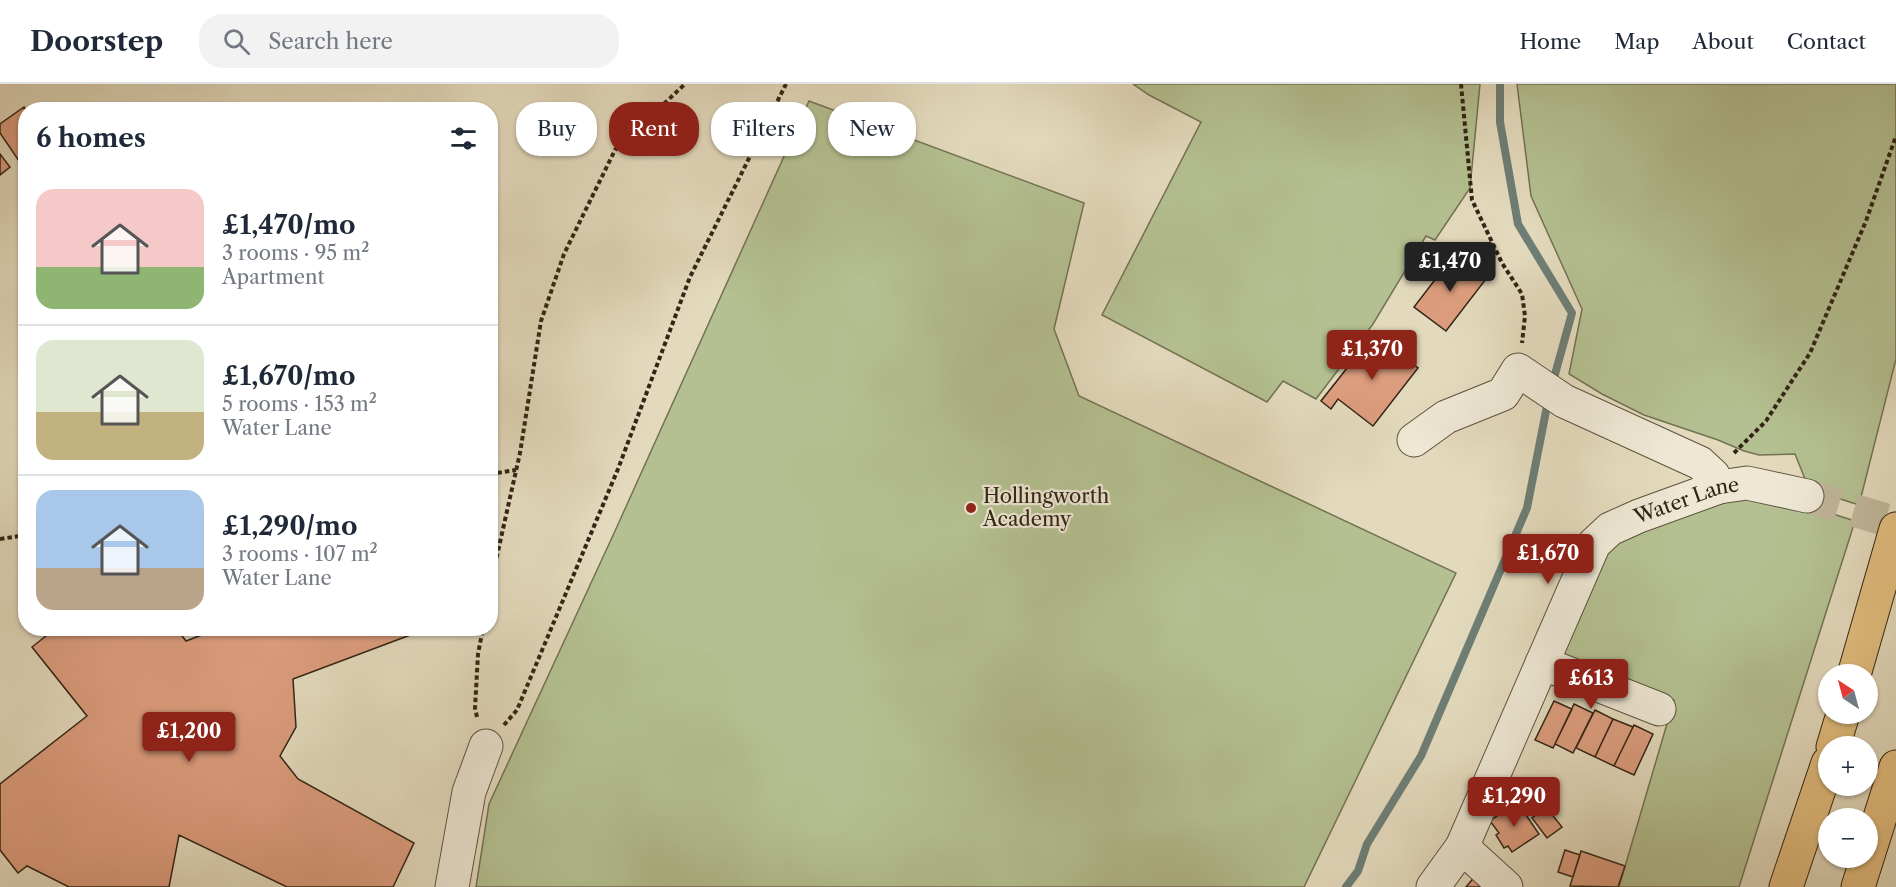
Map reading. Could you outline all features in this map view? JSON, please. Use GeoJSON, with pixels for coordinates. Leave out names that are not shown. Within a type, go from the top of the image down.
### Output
{"type":"FeatureCollection","features":[{"type":"Feature","properties":{"kind":"highway"},"geometry":{"type":"LineString","coordinates":[[1857,664],[1896,529]]}},
{"type":"Feature","properties":{"kind":"highway"},"geometry":{"type":"LineString","coordinates":[[1858,887],[1896,767]]}},
{"type":"Feature","properties":{"kind":"highway"},"geometry":{"type":"LineString","coordinates":[[1786,887],[1818,793]]}},
{"type":"Feature","properties":{"kind":"street"},"geometry":{"type":"LineString","coordinates":[[1414,440],[1446,417],[1503,394],[1518,370],[1564,401],[1700,463],[1716,481]]}},
{"type":"Feature","properties":{"kind":"street","name":"Water Lane"},"geometry":{"type":"LineString","coordinates":[[1433,887],[1462,846],[1594,544],[1610,529],[1716,481],[1747,483],[1807,496]]}},
{"type":"Feature","properties":{"kind":"street"},"geometry":{"type":"LineString","coordinates":[[1542,663],[1659,709]]}},
{"type":"Feature","properties":{"kind":"street"},"geometry":{"type":"LineString","coordinates":[[452,887],[469,792],[486,746]]}},
{"type":"Feature","properties":{"kind":"street"},"geometry":{"type":"LineString","coordinates":[[1462,846],[1506,887]]}},
{"type":"Feature","properties":{"kind":"path"},"geometry":{"type":"LineString","coordinates":[[498,551],[516,470],[540,321],[564,254],[615,150],[685,84]]}},
{"type":"Feature","properties":{"kind":"path"},"geometry":{"type":"LineString","coordinates":[[486,746],[517,710],[618,469],[690,277],[786,84]]}},
{"type":"Feature","properties":{"kind":"path"},"geometry":{"type":"LineString","coordinates":[[1461,84],[1472,200],[1502,263],[1522,294],[1525,316],[1518,370]]}},
{"type":"Feature","properties":{"kind":"path"},"geometry":{"type":"LineString","coordinates":[[1716,481],[1766,421],[1809,353],[1866,222],[1896,136]]}},
{"type":"Feature","properties":{"kind":"path"},"geometry":{"type":"LineString","coordinates":[[498,473],[516,470]]}},
{"type":"Feature","properties":{"kind":"path"},"geometry":{"type":"LineString","coordinates":[[0,539],[18,536]]}},
{"type":"Feature","properties":{"kind":"path"},"geometry":{"type":"LineString","coordinates":[[481,636],[478,654],[475,708],[486,746]]}},
{"type":"Feature","properties":{"kind":"green space"},"geometry":{"type":"Polygon","coordinates":[[[1133,84],[1480,84],[1470,188],[1435,240],[1426,236],[1373,324],[1316,399],[1283,381],[1267,402],[1102,315],[1201,122],[1133,84]]]}},
{"type":"Feature","properties":{"kind":"green space"},"geometry":{"type":"Polygon","coordinates":[[[1517,84],[1896,84],[1896,359],[1859,505],[1809,489],[1795,454],[1759,455],[1744,451],[1644,415],[1569,374],[1582,309],[1531,196],[1517,84]]]}},
{"type":"Feature","properties":{"kind":"green space","name":"Hollingworth Academy"},"geometry":{"type":"Polygon","coordinates":[[[816,104],[828,108],[828,156],[916,156],[916,141],[1084,203],[1054,329],[1079,396],[1456,573],[1304,887],[476,887],[489,804],[784,156],[816,156],[816,104]]]}},
{"type":"Feature","properties":{"kind":"green space"},"geometry":{"type":"Polygon","coordinates":[[[1738,491],[1805,505],[1855,521],[1739,887],[1619,887],[1674,700],[1597,673],[1582,666],[1562,651],[1601,549],[1738,491]]]}},
{"type":"Feature","properties":{"kind":"building"},"geometry":{"type":"Polygon","coordinates":[[[18,111],[18,160],[0,133],[0,124],[18,111]]]}},
{"type":"Feature","properties":{"kind":"building"},"geometry":{"type":"Polygon","coordinates":[[[0,154],[10,167],[0,175],[0,154]]]}},
{"type":"Feature","properties":{"kind":"building"},"geometry":{"type":"Polygon","coordinates":[[[1454,255],[1486,279],[1446,331],[1414,307],[1454,255]]]}},
{"type":"Feature","properties":{"kind":"building"},"geometry":{"type":"Polygon","coordinates":[[[1374,334],[1418,368],[1373,426],[1338,399],[1331,409],[1321,401],[1374,334]]]}},
{"type":"Feature","properties":{"kind":"building"},"geometry":{"type":"Polygon","coordinates":[[[46,636],[182,636],[186,641],[199,636],[408,636],[293,679],[296,727],[280,756],[298,779],[414,843],[393,887],[287,887],[179,835],[169,887],[69,887],[27,866],[18,873],[0,850],[0,784],[87,716],[32,647],[46,636]]]}},
{"type":"Feature","properties":{"kind":"building"},"geometry":{"type":"Polygon","coordinates":[[[1554,701],[1572,709],[1553,748],[1535,740],[1554,701]]]}},
{"type":"Feature","properties":{"kind":"building"},"geometry":{"type":"Polygon","coordinates":[[[1574,704],[1593,713],[1573,753],[1555,744],[1574,704]]]}},
{"type":"Feature","properties":{"kind":"building"},"geometry":{"type":"Polygon","coordinates":[[[1595,710],[1613,719],[1595,757],[1576,748],[1595,710]]]}},
{"type":"Feature","properties":{"kind":"building"},"geometry":{"type":"Polygon","coordinates":[[[1613,719],[1633,727],[1614,766],[1595,757],[1613,719]]]}},
{"type":"Feature","properties":{"kind":"building"},"geometry":{"type":"Polygon","coordinates":[[[1634,725],[1653,734],[1634,775],[1614,766],[1634,725]]]}},
{"type":"Feature","properties":{"kind":"building"},"geometry":{"type":"Polygon","coordinates":[[[1517,802],[1539,834],[1512,852],[1508,846],[1504,848],[1496,835],[1499,833],[1490,821],[1517,802]]]}},
{"type":"Feature","properties":{"kind":"building"},"geometry":{"type":"Polygon","coordinates":[[[1546,807],[1562,827],[1547,838],[1532,818],[1546,807]]]}},
{"type":"Feature","properties":{"kind":"building"},"geometry":{"type":"Polygon","coordinates":[[[1565,850],[1580,855],[1573,877],[1558,872],[1565,850]]]}},
{"type":"Feature","properties":{"kind":"building"},"geometry":{"type":"Polygon","coordinates":[[[1581,851],[1625,866],[1618,887],[1570,886],[1581,851]]]}},
{"type":"Feature","properties":{"kind":"building"},"geometry":{"type":"Polygon","coordinates":[[[1476,875],[1491,887],[1466,887],[1476,875]]]}},
{"type":"Feature","properties":{"kind":"waterway"},"geometry":{"type":"LineString","coordinates":[[1500,84],[1500,122],[1518,224],[1572,313],[1552,385]]}},
{"type":"Feature","properties":{"kind":"waterway"},"geometry":{"type":"LineString","coordinates":[[1346,887],[1358,871],[1367,844],[1421,756],[1527,508],[1548,401]]}},
{"type":"Feature","properties":{"kind":"tunnel"},"geometry":{"type":"LineString","coordinates":[[1807,496],[1896,523]]}},
{"type":"Feature","properties":{"kind":"place","name":"Hollingworth Academy"},"geometry":{"type":"Point","coordinates":[971,508]}}]}
